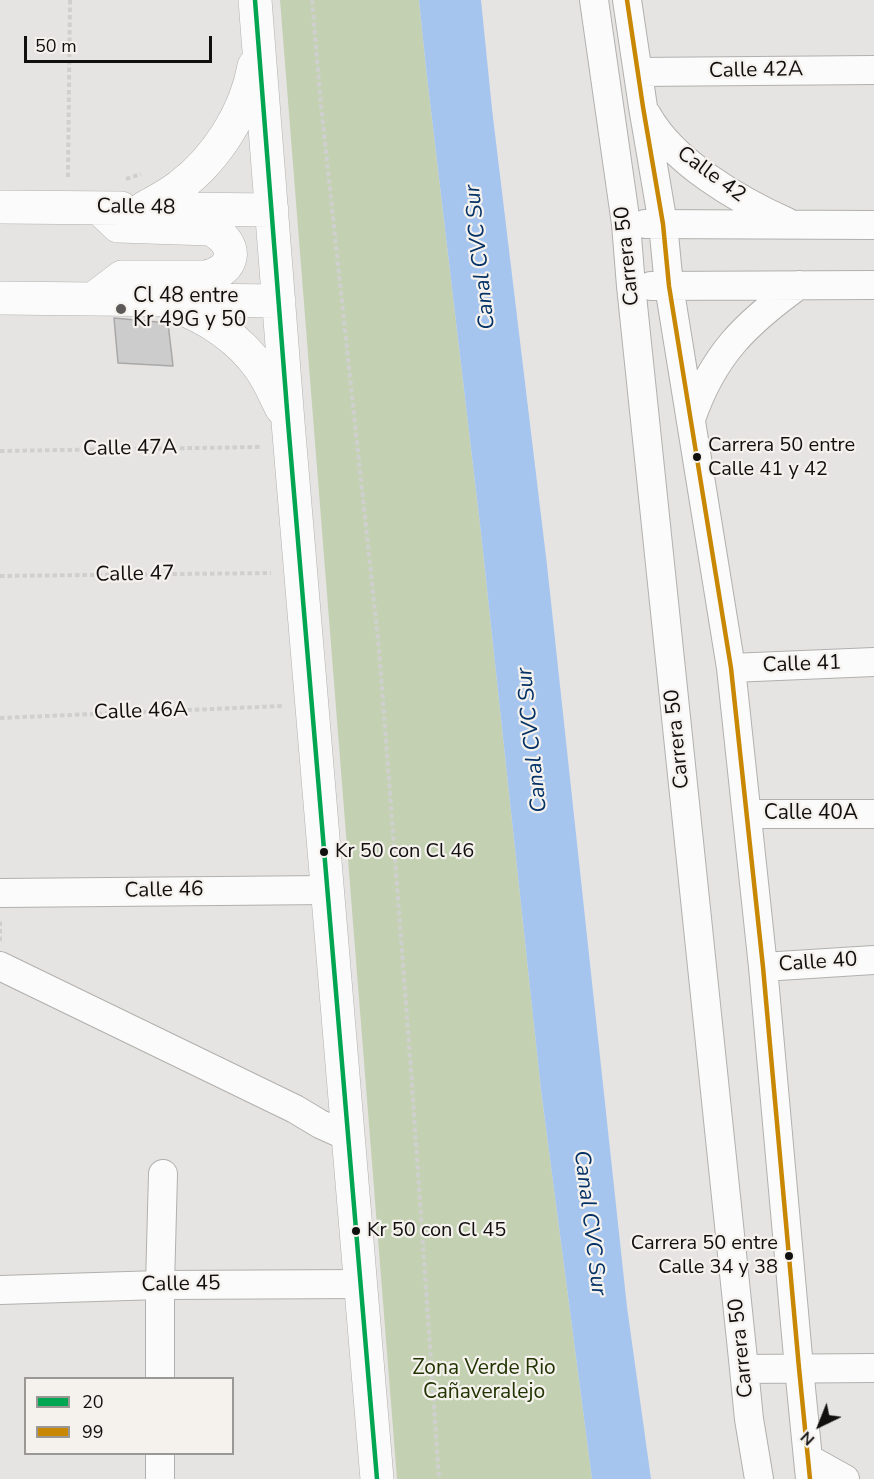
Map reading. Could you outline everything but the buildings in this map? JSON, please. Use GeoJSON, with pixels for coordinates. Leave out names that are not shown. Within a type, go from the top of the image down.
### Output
{"type":"FeatureCollection","features":[{"type":"Feature","properties":{"kind":"street"},"geometry":{"type":"LineString","coordinates":[[255,0],[288,422],[377,1479]]}},
{"type":"Feature","properties":{"kind":"street","name":"Carrera 50"},"geometry":{"type":"LineString","coordinates":[[594,0],[626,224],[749,1419],[759,1479]]}},
{"type":"Feature","properties":{"kind":"street","name":"Carrera 50"},"geometry":{"type":"LineString","coordinates":[[627,0],[663,224],[669,286],[731,668],[763,967],[809,1469]]}},
{"type":"Feature","properties":{"kind":"street"},"geometry":{"type":"LineString","coordinates":[[144,208],[180,186],[211,157],[236,122],[251,83],[259,41]]}},
{"type":"Feature","properties":{"kind":"street","name":"Calle 42A"},"geometry":{"type":"LineString","coordinates":[[638,72],[874,70]]}},
{"type":"Feature","properties":{"kind":"street","name":"Calle 42"},"geometry":{"type":"LineString","coordinates":[[643,107],[664,139],[683,158],[728,191],[753,206],[794,225]]}},
{"type":"Feature","properties":{"kind":"street","name":"Calle 48"},"geometry":{"type":"LineString","coordinates":[[0,207],[272,210]]}},
{"type":"Feature","properties":{"kind":"street"},"geometry":{"type":"LineString","coordinates":[[93,299],[122,277],[216,275],[225,269],[230,255],[229,244],[221,234],[210,229],[118,226],[99,208]]}},
{"type":"Feature","properties":{"kind":"street","name":"Calle 42"},"geometry":{"type":"LineString","coordinates":[[626,224],[874,225]]}},
{"type":"Feature","properties":{"kind":"street"},"geometry":{"type":"LineString","coordinates":[[708,224],[683,237],[678,243],[674,259],[682,273],[696,282],[710,286]]}},
{"type":"Feature","properties":{"kind":"street"},"geometry":{"type":"LineString","coordinates":[[691,419],[699,396],[732,343],[754,320],[799,285]]}},
{"type":"Feature","properties":{"kind":"street"},"geometry":{"type":"LineString","coordinates":[[631,286],[874,285]]}},
{"type":"Feature","properties":{"kind":"street"},"geometry":{"type":"LineString","coordinates":[[0,298],[279,301]]}},
{"type":"Feature","properties":{"kind":"street"},"geometry":{"type":"LineString","coordinates":[[161,300],[190,311],[217,326],[240,346],[261,369],[288,422]]}},
{"type":"Feature","properties":{"kind":"street","name":"Calle 41"},"geometry":{"type":"LineString","coordinates":[[731,668],[874,662]]}},
{"type":"Feature","properties":{"kind":"street","name":"Calle 40A"},"geometry":{"type":"LineString","coordinates":[[747,814],[874,814]]}},
{"type":"Feature","properties":{"kind":"street","name":"Calle 46"},"geometry":{"type":"LineString","coordinates":[[0,893],[328,890]]}},
{"type":"Feature","properties":{"kind":"street","name":"Calle 40"},"geometry":{"type":"LineString","coordinates":[[763,967],[874,960]]}},
{"type":"Feature","properties":{"kind":"street"},"geometry":{"type":"LineString","coordinates":[[0,966],[349,1137]]}},
{"type":"Feature","properties":{"kind":"street"},"geometry":{"type":"LineString","coordinates":[[160,1377],[163,1174]]}},
{"type":"Feature","properties":{"kind":"street","name":"Calle 45"},"geometry":{"type":"LineString","coordinates":[[0,1290],[160,1285],[361,1284]]}},
{"type":"Feature","properties":{"kind":"street"},"geometry":{"type":"LineString","coordinates":[[744,1369],[874,1368]]}},
{"type":"Feature","properties":{"kind":"street"},"geometry":{"type":"LineString","coordinates":[[160,1455],[160,1479]]}},
{"type":"Feature","properties":{"kind":"street"},"geometry":{"type":"LineString","coordinates":[[809,1469],[845,1479]]}},
{"type":"Feature","properties":{"kind":"path"},"geometry":{"type":"LineString","coordinates":[[70,0],[68,177],[79,177]]}},
{"type":"Feature","properties":{"kind":"path"},"geometry":{"type":"LineString","coordinates":[[312,0],[322,117],[379,649],[439,1479]]}},
{"type":"Feature","properties":{"kind":"path"},"geometry":{"type":"LineString","coordinates":[[125,179],[142,174]]}},
{"type":"Feature","properties":{"kind":"path","name":"Calle 47A"},"geometry":{"type":"LineString","coordinates":[[0,451],[260,447]]}},
{"type":"Feature","properties":{"kind":"path","name":"Calle 47"},"geometry":{"type":"LineString","coordinates":[[0,576],[271,573]]}},
{"type":"Feature","properties":{"kind":"path","name":"Calle 46A"},"geometry":{"type":"LineString","coordinates":[[0,718],[282,706]]}},
{"type":"Feature","properties":{"kind":"path"},"geometry":{"type":"LineString","coordinates":[[0,893],[0,966]]}},
{"type":"Feature","properties":{"kind":"green space","name":"Zona Verde Rio Cañaveralejo"},"geometry":{"type":"Polygon","coordinates":[[[280,0],[419,0],[481,533],[541,1090],[592,1479],[397,1479],[280,0]]]}},
{"type":"Feature","properties":{"kind":"water","name":"Canal CVC Sur"},"geometry":{"type":"Polygon","coordinates":[[[419,0],[481,0],[547,565],[627,1307],[651,1479],[592,1479],[541,1090],[481,533],[419,0]]]}},
{"type":"Feature","properties":{"kind":"transit line","name":"20"},"geometry":{"type":"LineString","coordinates":[[255,0],[288,422],[377,1479]]}},
{"type":"Feature","properties":{"kind":"transit line","name":"99"},"geometry":{"type":"LineString","coordinates":[[627,0],[663,224],[669,286],[731,668],[763,967],[810,1479]]}},
{"type":"Feature","properties":{"kind":"place","name":"Cl 48 entre Kr 49G y 50"},"geometry":{"type":"Point","coordinates":[121,309]}},
{"type":"Feature","properties":{"kind":"place","name":"Carrera 50 entre Calle 41 y 42"},"geometry":{"type":"Point","coordinates":[697,457]}},
{"type":"Feature","properties":{"kind":"place","name":"Kr 50 con Cl 46"},"geometry":{"type":"Point","coordinates":[324,852]}},
{"type":"Feature","properties":{"kind":"place","name":"Kr 50 con Cl 45"},"geometry":{"type":"Point","coordinates":[356,1231]}},
{"type":"Feature","properties":{"kind":"place","name":"Carrera 50 entre Calle 34 y 38"},"geometry":{"type":"Point","coordinates":[789,1256]}}]}
